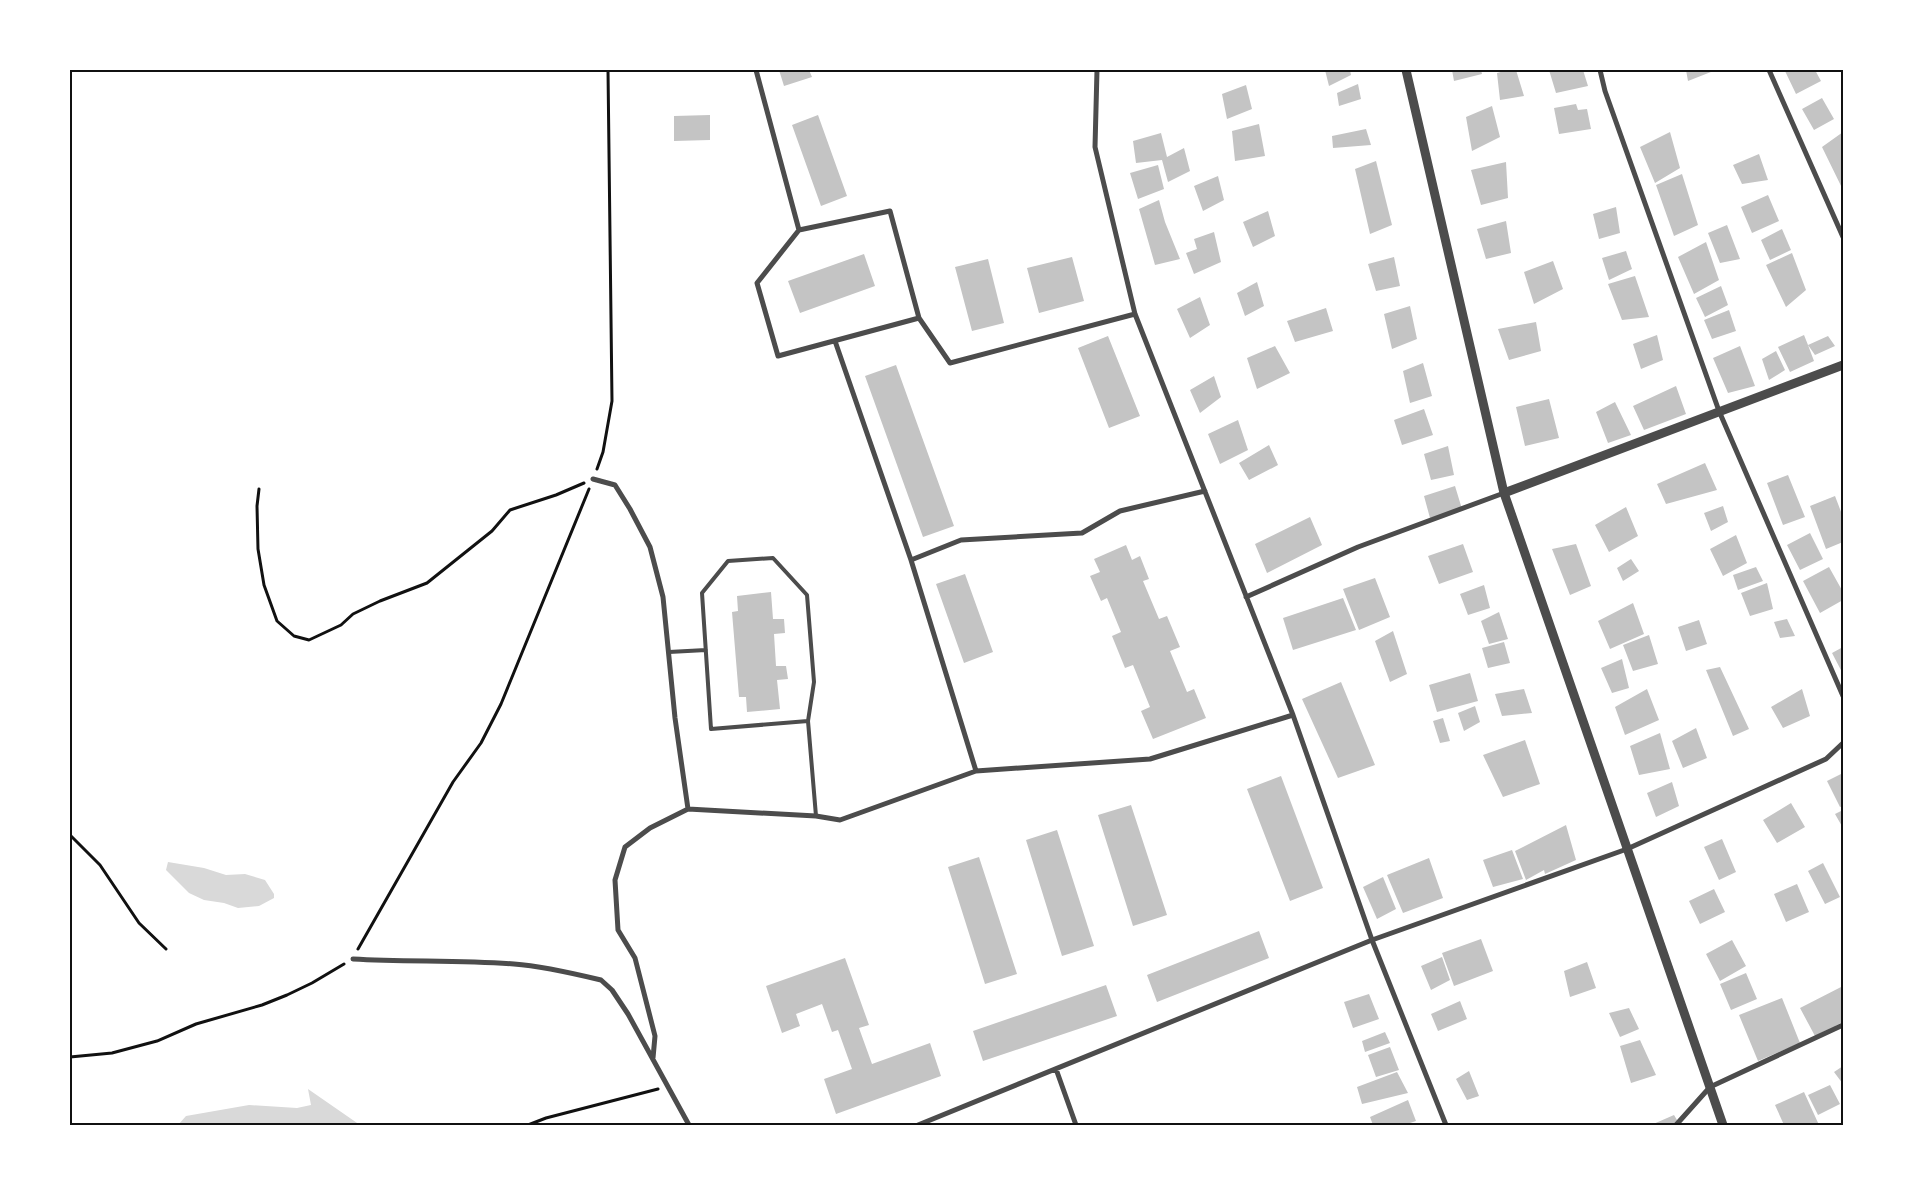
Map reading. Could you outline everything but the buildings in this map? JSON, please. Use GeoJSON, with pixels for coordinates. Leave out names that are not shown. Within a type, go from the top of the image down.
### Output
{"type":"FeatureCollection","features":[{"type":"Feature","properties":{"kind":"street"},"geometry":{"type":"LineString","coordinates":[[756,70],[799,230]]}},
{"type":"Feature","properties":{"kind":"street"},"geometry":{"type":"LineString","coordinates":[[1097,70],[1095,147],[1135,314],[1294,715],[1372,940],[1446,1125]]}},
{"type":"Feature","properties":{"kind":"street"},"geometry":{"type":"LineString","coordinates":[[1406,70],[1504,493],[1723,1125]]}},
{"type":"Feature","properties":{"kind":"street"},"geometry":{"type":"LineString","coordinates":[[1600,70],[1605,91],[1719,411],[1843,696]]}},
{"type":"Feature","properties":{"kind":"street"},"geometry":{"type":"LineString","coordinates":[[1769,70],[1843,237]]}},
{"type":"Feature","properties":{"kind":"street"},"geometry":{"type":"LineString","coordinates":[[919,318],[778,356],[756,283],[799,230],[890,211],[919,318],[950,363],[1135,314]]}},
{"type":"Feature","properties":{"kind":"street"},"geometry":{"type":"LineString","coordinates":[[835,341],[911,560],[976,771]]}},
{"type":"Feature","properties":{"kind":"street"},"geometry":{"type":"LineString","coordinates":[[1246,597],[1358,547],[1843,364]]}},
{"type":"Feature","properties":{"kind":"street"},"geometry":{"type":"LineString","coordinates":[[594,479],[615,485],[650,547],[663,597],[675,718],[688,809]]}},
{"type":"Feature","properties":{"kind":"street"},"geometry":{"type":"LineString","coordinates":[[911,560],[961,540],[1082,534],[1120,511],[1205,491]]}},
{"type":"Feature","properties":{"kind":"street"},"geometry":{"type":"LineString","coordinates":[[653,1058],[655,1036],[635,958],[618,930],[615,880],[625,847],[650,828],[688,809],[816,816],[840,820],[976,771],[1150,759],[1294,715]]}},
{"type":"Feature","properties":{"kind":"street"},"geometry":{"type":"LineString","coordinates":[[918,1125],[1372,940],[1627,849],[1826,759],[1843,743]]}},
{"type":"Feature","properties":{"kind":"street"},"geometry":{"type":"LineString","coordinates":[[353,959],[399,962],[441,961],[517,964],[601,980],[612,990],[628,1014],[689,1125]]}},
{"type":"Feature","properties":{"kind":"street"},"geometry":{"type":"LineString","coordinates":[[1676,1125],[1710,1087],[1843,1025]]}},
{"type":"Feature","properties":{"kind":"street"},"geometry":{"type":"LineString","coordinates":[[1056,1069],[1076,1125]]}},
{"type":"Feature","properties":{"kind":"lane"},"geometry":{"type":"LineString","coordinates":[[808,721],[711,729],[702,593],[728,561],[773,558],[807,595],[814,682],[808,721],[816,816]]}},
{"type":"Feature","properties":{"kind":"lane"},"geometry":{"type":"LineString","coordinates":[[669,652],[706,650]]}},
{"type":"Feature","properties":{"kind":"path"},"geometry":{"type":"LineString","coordinates":[[70,1057],[112,1053],[148,1043],[196,1024],[262,1005],[312,983],[353,959],[453,782],[482,743],[501,704],[594,479],[603,452],[612,401],[608,70]]}},
{"type":"Feature","properties":{"kind":"path"},"geometry":{"type":"LineString","coordinates":[[259,489],[257,506],[258,549],[264,585],[278,621],[294,636],[309,640],[341,625],[353,614],[380,601],[427,583],[492,531],[510,510],[556,495],[594,479]]}},
{"type":"Feature","properties":{"kind":"path"},"geometry":{"type":"LineString","coordinates":[[70,835],[100,865],[139,923],[166,949]]}},
{"type":"Feature","properties":{"kind":"path"},"geometry":{"type":"LineString","coordinates":[[528,1125],[546,1118],[668,1087]]}},
{"type":"Feature","properties":{"kind":"shaded area"},"geometry":{"type":"Polygon","coordinates":[[[168,862],[204,868],[226,875],[245,874],[265,880],[274,894],[274,898],[259,906],[238,908],[224,903],[204,900],[189,893],[166,870],[168,862]]]}},
{"type":"Feature","properties":{"kind":"shaded area"},"geometry":{"type":"Polygon","coordinates":[[[308,1089],[360,1125],[178,1125],[186,1116],[249,1105],[297,1108],[311,1105],[308,1089]]]}}]}
